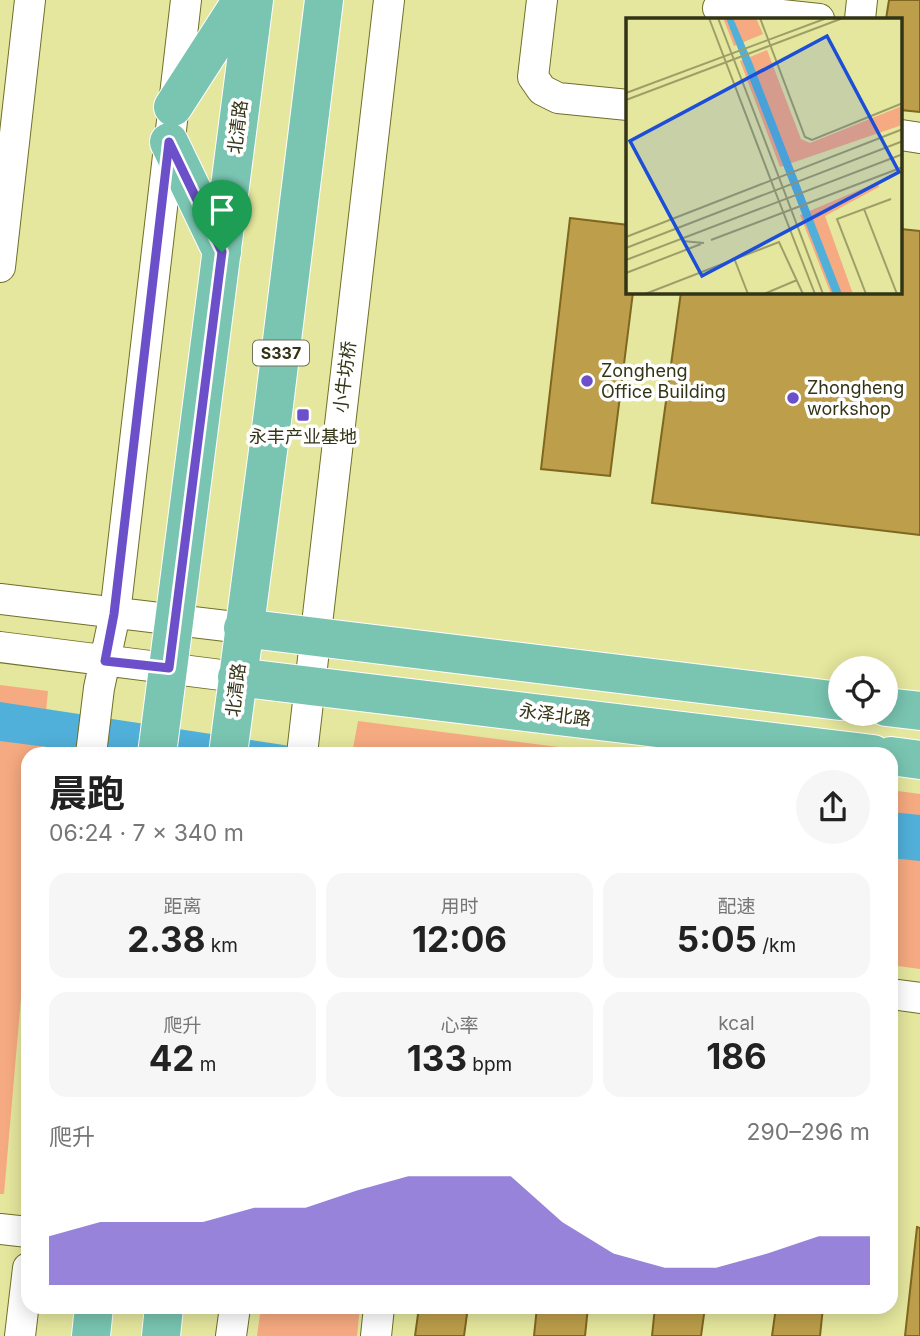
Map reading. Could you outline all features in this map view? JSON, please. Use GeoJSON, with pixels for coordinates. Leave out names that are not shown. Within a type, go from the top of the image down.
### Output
{"type":"FeatureCollection","features":[{"type":"Feature","properties":{"kind":"main road"},"geometry":{"type":"LineString","coordinates":[[222,252],[171,124],[242,0]]}},
{"type":"Feature","properties":{"kind":"main road","name":"北清路"},"geometry":{"type":"LineString","coordinates":[[158,747],[254,0]]}},
{"type":"Feature","properties":{"kind":"main road","name":"北清路"},"geometry":{"type":"LineString","coordinates":[[229,747],[324,0]]}},
{"type":"Feature","properties":{"kind":"main road"},"geometry":{"type":"LineString","coordinates":[[243,628],[828,701]]}},
{"type":"Feature","properties":{"kind":"main road","name":"永泽北路"},"geometry":{"type":"LineString","coordinates":[[235,691],[801,747]]}},
{"type":"Feature","properties":{"kind":"main road"},"geometry":{"type":"LineString","coordinates":[[898,708],[920,711]]}},
{"type":"Feature","properties":{"kind":"main road"},"geometry":{"type":"LineString","coordinates":[[898,758],[920,760]]}},
{"type":"Feature","properties":{"kind":"main road"},"geometry":{"type":"LineString","coordinates":[[91,1336],[93,1314]]}},
{"type":"Feature","properties":{"kind":"main road"},"geometry":{"type":"LineString","coordinates":[[161,1336],[163,1314]]}},
{"type":"Feature","properties":{"kind":"street"},"geometry":{"type":"LineString","coordinates":[[0,267],[2,223],[30,0]]}},
{"type":"Feature","properties":{"kind":"street"},"geometry":{"type":"LineString","coordinates":[[92,747],[114,614],[186,0]]}},
{"type":"Feature","properties":{"kind":"street","name":"小牛坊桥"},"geometry":{"type":"LineString","coordinates":[[303,747],[389,0]]}},
{"type":"Feature","properties":{"kind":"street"},"geometry":{"type":"LineString","coordinates":[[542,0],[533,78],[542,90],[558,98],[626,105]]}},
{"type":"Feature","properties":{"kind":"street"},"geometry":{"type":"LineString","coordinates":[[860,18],[862,0]]}},
{"type":"Feature","properties":{"kind":"street"},"geometry":{"type":"LineString","coordinates":[[718,9],[809,18]]}},
{"type":"Feature","properties":{"kind":"street"},"geometry":{"type":"LineString","coordinates":[[902,135],[920,138]]}},
{"type":"Feature","properties":{"kind":"street"},"geometry":{"type":"LineString","coordinates":[[0,599],[243,628]]}},
{"type":"Feature","properties":{"kind":"street"},"geometry":{"type":"LineString","coordinates":[[0,647],[102,674],[235,691]]}},
{"type":"Feature","properties":{"kind":"street"},"geometry":{"type":"LineString","coordinates":[[898,995],[920,998]]}},
{"type":"Feature","properties":{"kind":"street"},"geometry":{"type":"LineString","coordinates":[[0,1229],[21,1231]]}},
{"type":"Feature","properties":{"kind":"street"},"geometry":{"type":"LineString","coordinates":[[20,1336],[23,1314]]}},
{"type":"Feature","properties":{"kind":"street"},"geometry":{"type":"LineString","coordinates":[[231,1336],[234,1314]]}},
{"type":"Feature","properties":{"kind":"street"},"geometry":{"type":"LineString","coordinates":[[376,1336],[378,1314]]}},
{"type":"Feature","properties":{"kind":"shaded area"},"geometry":{"type":"Polygon","coordinates":[[[0,685],[48,691],[43,747],[21,747],[21,998],[4,1194],[0,1194],[0,685]]]}},
{"type":"Feature","properties":{"kind":"shaded area"},"geometry":{"type":"Polygon","coordinates":[[[358,721],[559,747],[353,747],[358,721]]]}},
{"type":"Feature","properties":{"kind":"shaded area"},"geometry":{"type":"Polygon","coordinates":[[[898,791],[920,794],[920,969],[898,966],[898,791]]]}},
{"type":"Feature","properties":{"kind":"shaded area"},"geometry":{"type":"Polygon","coordinates":[[[260,1314],[359,1314],[357,1336],[257,1336],[260,1314]]]}},
{"type":"Feature","properties":{"kind":"water"},"geometry":{"type":"Polygon","coordinates":[[[0,702],[297,747],[47,747],[0,741],[0,702]]]}},
{"type":"Feature","properties":{"kind":"water"},"geometry":{"type":"Polygon","coordinates":[[[898,813],[920,815],[920,861],[898,859],[898,813]]]}},
{"type":"Feature","properties":{"kind":"building"},"geometry":{"type":"Polygon","coordinates":[[[889,0],[920,0],[920,112],[902,110],[902,18],[886,18],[889,0]]]}},
{"type":"Feature","properties":{"kind":"building","name":"Zongheng Office Building"},"geometry":{"type":"Polygon","coordinates":[[[570,218],[626,225],[626,294],[633,294],[610,476],[541,469],[570,218]]]}},
{"type":"Feature","properties":{"kind":"building","name":"Zhongheng workshop"},"geometry":{"type":"Polygon","coordinates":[[[902,229],[920,231],[920,535],[652,503],[681,294],[902,294],[902,229]]]}},
{"type":"Feature","properties":{"kind":"building"},"geometry":{"type":"Polygon","coordinates":[[[917,1227],[920,1228],[920,1336],[905,1336],[917,1227]]]}},
{"type":"Feature","properties":{"kind":"building"},"geometry":{"type":"Polygon","coordinates":[[[418,1314],[467,1314],[464,1336],[415,1336],[418,1314]]]}},
{"type":"Feature","properties":{"kind":"building"},"geometry":{"type":"Polygon","coordinates":[[[536,1314],[587,1314],[585,1336],[534,1336],[536,1314]]]}},
{"type":"Feature","properties":{"kind":"building"},"geometry":{"type":"Polygon","coordinates":[[[654,1314],[704,1314],[701,1336],[652,1336],[654,1314]]]}},
{"type":"Feature","properties":{"kind":"building"},"geometry":{"type":"Polygon","coordinates":[[[775,1314],[822,1314],[820,1336],[772,1336],[775,1314]]]}},
{"type":"Feature","properties":{"kind":"place","name":"Zongheng Office Building"},"geometry":{"type":"Point","coordinates":[587,381]}},
{"type":"Feature","properties":{"kind":"place","name":"Zhongheng workshop"},"geometry":{"type":"Point","coordinates":[793,398]}},
{"type":"Feature","properties":{"kind":"place","name":"永丰产业基地"},"geometry":{"type":"Point","coordinates":[303,415]}},
{"type":"Feature","properties":{"kind":"route"},"geometry":{"type":"LineString","coordinates":[[169,142],[222,252],[169,668],[105,661],[114,614],[169,142]]}}]}
